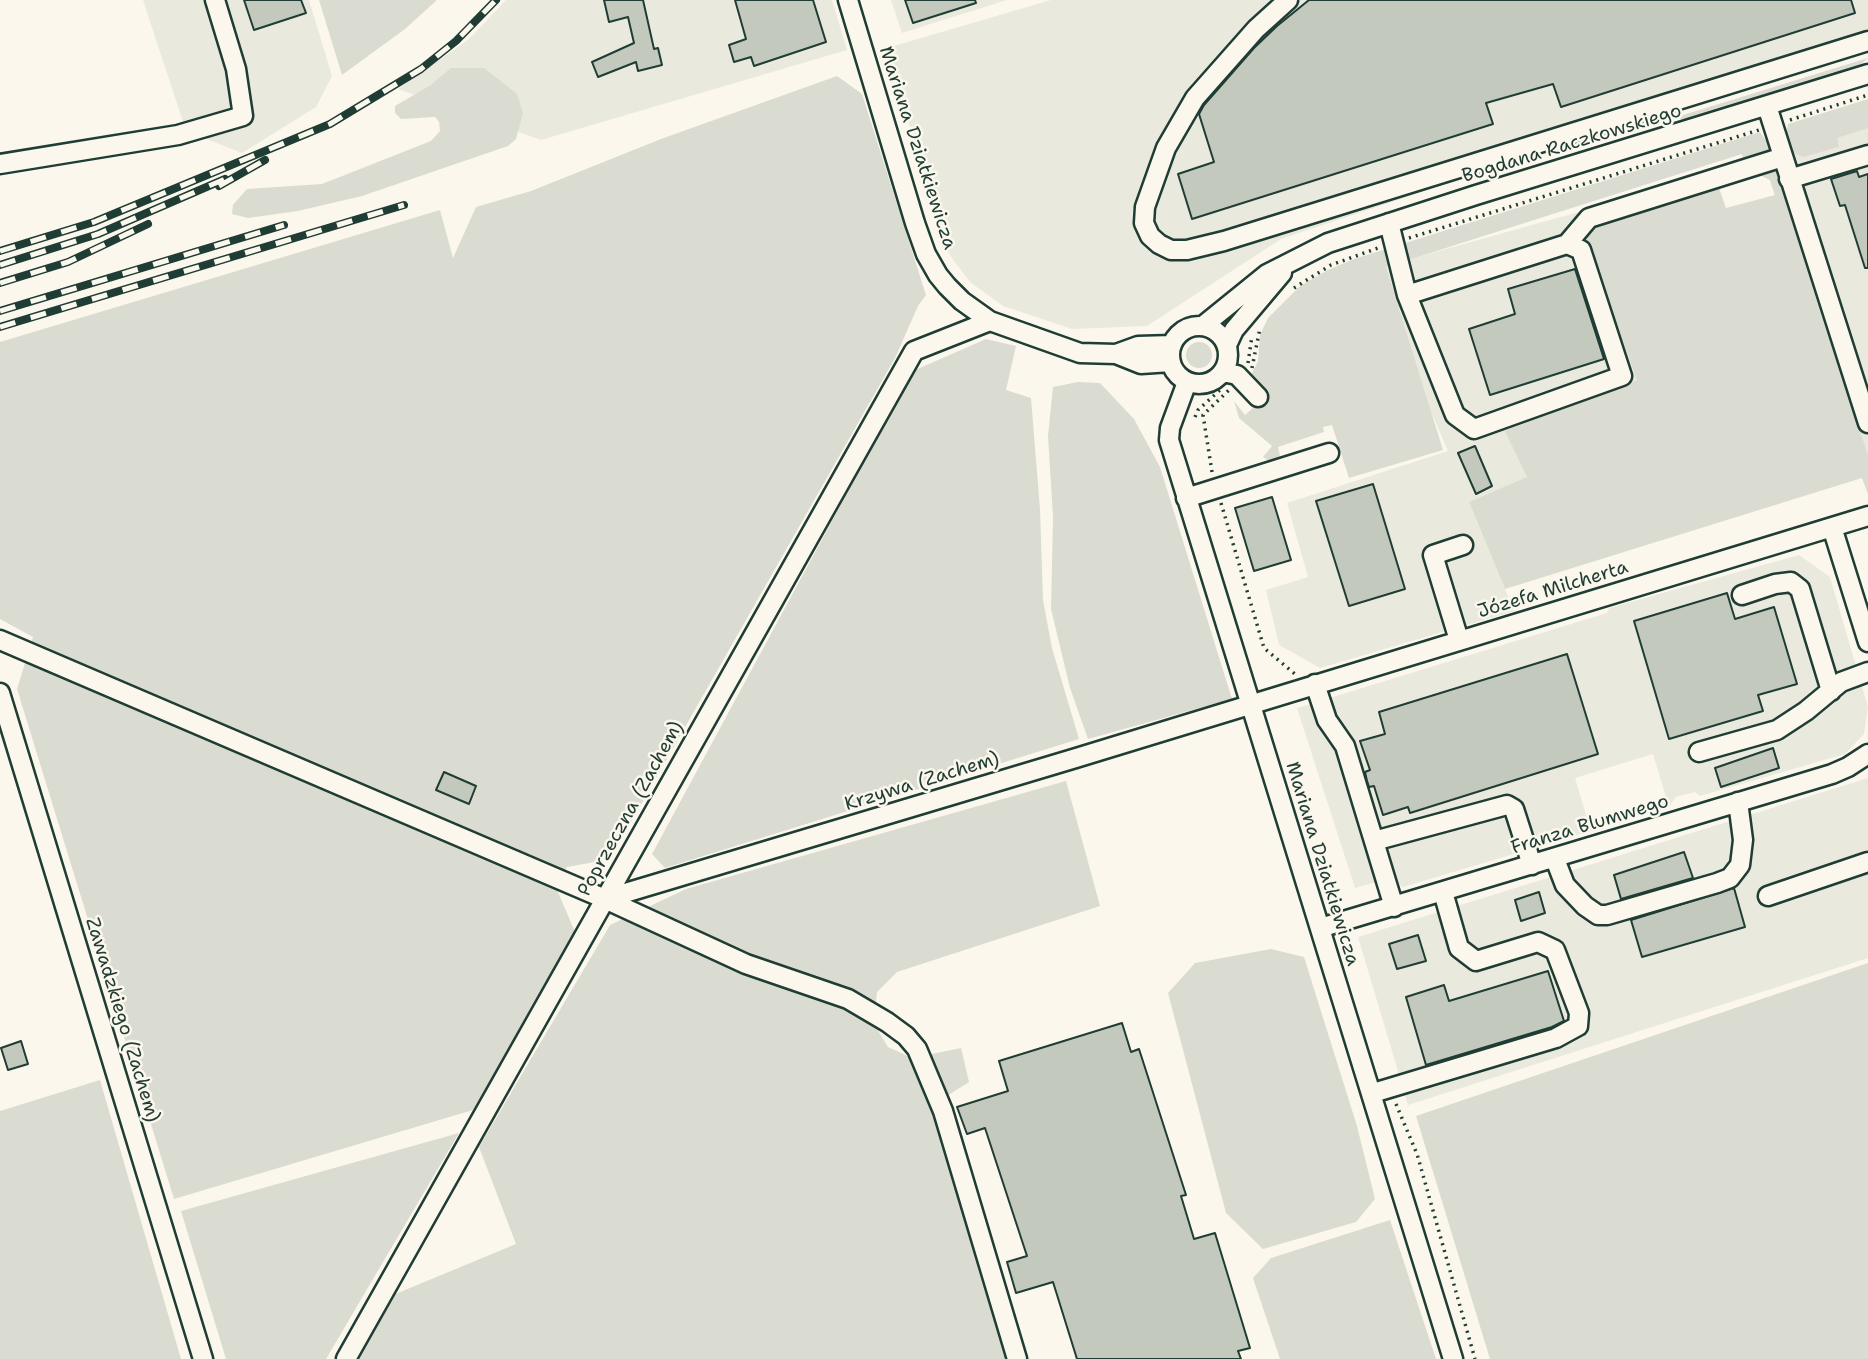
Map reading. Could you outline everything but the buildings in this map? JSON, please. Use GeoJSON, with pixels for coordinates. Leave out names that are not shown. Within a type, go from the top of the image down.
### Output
{"type":"FeatureCollection","features":[{"type":"Feature","properties":{"kind":"street"},"geometry":{"type":"LineString","coordinates":[[0,164],[178,135],[243,116],[236,69],[215,0]]}},
{"type":"Feature","properties":{"kind":"street","name":"Mariana Dziatkiewicza"},"geometry":{"type":"LineString","coordinates":[[848,0],[926,254],[947,286],[990,321],[1080,354],[1116,354],[1141,364],[1172,354]]}},
{"type":"Feature","properties":{"kind":"street"},"geometry":{"type":"LineString","coordinates":[[1288,0],[1256,29],[1195,98],[1166,148],[1145,207],[1144,223],[1150,236],[1171,250],[1187,250],[1224,241],[1868,41]]}},
{"type":"Feature","properties":{"kind":"street","name":"Bogdana Raczkowskiego"},"geometry":{"type":"LineString","coordinates":[[1172,354],[1175,337],[1185,329],[1204,326],[1267,274],[1328,243],[1390,230],[1657,139],[1769,113],[1868,74]]}},
{"type":"Feature","properties":{"kind":"street"},"geometry":{"type":"LineString","coordinates":[[1648,111],[1657,139]]}},
{"type":"Feature","properties":{"kind":"street"},"geometry":{"type":"LineString","coordinates":[[1769,113],[1868,423]]}},
{"type":"Feature","properties":{"kind":"street"},"geometry":{"type":"LineString","coordinates":[[1789,179],[1868,155]]}},
{"type":"Feature","properties":{"kind":"street"},"geometry":{"type":"LineString","coordinates":[[1407,295],[1567,244],[1589,218],[1783,157]]}},
{"type":"Feature","properties":{"kind":"street"},"geometry":{"type":"LineString","coordinates":[[1390,230],[1407,295],[1455,415],[1474,429],[1622,376],[1581,250],[1567,244]]}},
{"type":"Feature","properties":{"kind":"street","name":"Bogdana Raczkowskiego"},"geometry":{"type":"LineString","coordinates":[[1230,373],[1227,345],[1234,330],[1292,262]]}},
{"type":"Feature","properties":{"kind":"street","name":"Poprzeczna (Zachem)"},"geometry":{"type":"LineString","coordinates":[[346,1359],[914,351],[990,321]]}},
{"type":"Feature","properties":{"kind":"street"},"geometry":{"type":"LineString","coordinates":[[1204,326],[1216,330],[1227,345]]}},
{"type":"Feature","properties":{"kind":"street"},"geometry":{"type":"LineString","coordinates":[[1172,354],[1177,374],[1187,382],[1207,383],[1230,373],[1258,397]]}},
{"type":"Feature","properties":{"kind":"street","name":"Mariana Dziatkiewicza"},"geometry":{"type":"LineString","coordinates":[[1187,382],[1170,428],[1169,440],[1320,928],[1381,1091],[1453,1359]]}},
{"type":"Feature","properties":{"kind":"street"},"geometry":{"type":"LineString","coordinates":[[1186,498],[1329,453]]}},
{"type":"Feature","properties":{"kind":"street","name":"Józefa Milcherta"},"geometry":{"type":"LineString","coordinates":[[1250,704],[1868,516]]}},
{"type":"Feature","properties":{"kind":"street"},"geometry":{"type":"LineString","coordinates":[[1832,527],[1864,615],[1868,642]]}},
{"type":"Feature","properties":{"kind":"street"},"geometry":{"type":"LineString","coordinates":[[1459,640],[1433,555],[1463,545]]}},
{"type":"Feature","properties":{"kind":"street"},"geometry":{"type":"LineString","coordinates":[[1742,594],[1791,582],[1800,589],[1831,691]]}},
{"type":"Feature","properties":{"kind":"street"},"geometry":{"type":"LineString","coordinates":[[0,640],[605,899],[746,964],[848,999],[906,1036],[917,1049],[943,1111],[1017,1359]]}},
{"type":"Feature","properties":{"kind":"street"},"geometry":{"type":"LineString","coordinates":[[1699,752],[1777,730],[1806,711],[1841,682],[1868,672]]}},
{"type":"Feature","properties":{"kind":"street"},"geometry":{"type":"LineString","coordinates":[[1315,684],[1327,720],[1345,746],[1394,907]]}},
{"type":"Feature","properties":{"kind":"street","name":"Zawadzkiego (Zachem)"},"geometry":{"type":"LineString","coordinates":[[0,693],[203,1359]]}},
{"type":"Feature","properties":{"kind":"street","name":"Krzywa (Zachem)"},"geometry":{"type":"LineString","coordinates":[[605,899],[1250,704]]}},
{"type":"Feature","properties":{"kind":"street","name":"Franza Blumwego"},"geometry":{"type":"LineString","coordinates":[[1320,928],[1832,774],[1868,754]]}},
{"type":"Feature","properties":{"kind":"street"},"geometry":{"type":"LineString","coordinates":[[1555,859],[1565,885],[1598,915],[1607,915],[1717,883],[1730,878],[1740,865],[1743,840],[1738,802]]}},
{"type":"Feature","properties":{"kind":"street"},"geometry":{"type":"LineString","coordinates":[[1374,841],[1507,805],[1514,809],[1531,866]]}},
{"type":"Feature","properties":{"kind":"street"},"geometry":{"type":"LineString","coordinates":[[1768,896],[1868,862]]}},
{"type":"Feature","properties":{"kind":"street"},"geometry":{"type":"LineString","coordinates":[[1381,1091],[1556,1038],[1578,1026],[1579,1013],[1555,950],[1538,942],[1476,961],[1459,948],[1443,892]]}},
{"type":"Feature","properties":{"kind":"path"},"geometry":{"type":"LineString","coordinates":[[1684,146],[1769,113],[1868,90]]}},
{"type":"Feature","properties":{"kind":"path"},"geometry":{"type":"LineString","coordinates":[[1605,171],[1619,167]]}},
{"type":"Feature","properties":{"kind":"path"},"geometry":{"type":"LineString","coordinates":[[1320,264],[1390,230],[1451,219]]}},
{"type":"Feature","properties":{"kind":"path"},"geometry":{"type":"LineString","coordinates":[[1193,421],[1198,410],[1230,373],[1249,362],[1252,330]]}},
{"type":"Feature","properties":{"kind":"path"},"geometry":{"type":"LineString","coordinates":[[1381,1091],[1417,1154],[1475,1359]]}},
{"type":"Feature","properties":{"kind":"shaded area"},"geometry":{"type":"Polygon","coordinates":[[[143,0],[309,0],[332,76],[316,107],[242,153],[186,131],[143,0]]]}},
{"type":"Feature","properties":{"kind":"shaded area"},"geometry":{"type":"Polygon","coordinates":[[[319,0],[437,0],[405,29],[342,75],[319,0]]]}},
{"type":"Feature","properties":{"kind":"shaded area"},"geometry":{"type":"Polygon","coordinates":[[[506,0],[832,0],[847,50],[541,140],[398,89],[469,39],[506,0]]]}},
{"type":"Feature","properties":{"kind":"shaded area"},"geometry":{"type":"Polygon","coordinates":[[[891,0],[1007,0],[902,33],[891,0]]]}},
{"type":"Feature","properties":{"kind":"shaded area"},"geometry":{"type":"Polygon","coordinates":[[[1051,0],[1868,0],[1868,52],[1472,175],[1281,239],[1147,326],[1072,329],[1003,306],[970,282],[944,246],[887,48],[1051,0]]]}},
{"type":"Feature","properties":{"kind":"shaded area"},"geometry":{"type":"Polygon","coordinates":[[[1868,58],[1849,70],[1690,119],[1670,119],[1868,58]]]}},
{"type":"Feature","properties":{"kind":"shaded area"},"geometry":{"type":"Polygon","coordinates":[[[451,68],[484,68],[517,94],[523,113],[516,139],[508,146],[362,196],[298,211],[248,218],[232,214],[233,205],[247,189],[322,184],[431,141],[440,131],[435,117],[401,119],[395,113],[395,106],[431,85],[451,68]]]}},
{"type":"Feature","properties":{"kind":"shaded area"},"geometry":{"type":"Polygon","coordinates":[[[837,76],[862,94],[926,295],[918,306],[895,358],[618,845],[595,862],[567,867],[555,885],[575,932],[511,1056],[473,1110],[174,1199],[17,689],[33,637],[0,619],[0,342],[440,210],[453,258],[476,207],[531,191],[661,139],[837,76]]]}},
{"type":"Feature","properties":{"kind":"shaded area"},"geometry":{"type":"Polygon","coordinates":[[[1868,99],[1868,128],[1837,138],[1839,147],[1803,157],[1792,152],[1786,135],[1788,124],[1868,99]]]}},
{"type":"Feature","properties":{"kind":"shaded area"},"geometry":{"type":"Polygon","coordinates":[[[1868,115],[1868,494],[1770,180],[1746,168],[1742,154],[1868,115]]]}},
{"type":"Feature","properties":{"kind":"shaded area"},"geometry":{"type":"Polygon","coordinates":[[[1760,132],[1767,142],[1868,455],[1868,494],[1862,478],[1505,589],[1469,502],[1527,477],[1505,431],[1637,380],[1586,238],[1589,228],[1718,185],[1726,208],[1775,195],[1770,180],[1746,168],[1742,154],[1386,267],[1443,450],[1349,478],[1332,425],[1323,427],[1324,432],[1278,447],[1281,461],[1271,462],[1263,457],[1272,446],[1239,418],[1234,401],[1245,415],[1268,394],[1251,375],[1258,361],[1260,335],[1268,318],[1300,286],[1328,270],[1354,259],[1760,132]]]}},
{"type":"Feature","properties":{"kind":"shaded area"},"geometry":{"type":"Polygon","coordinates":[[[1597,207],[1648,390],[1527,478],[1469,502],[1514,611],[1320,668],[1279,645],[1266,590],[1308,577],[1287,503],[1448,451],[1370,270],[1597,207]]]}},
{"type":"Feature","properties":{"kind":"shaded area"},"geometry":{"type":"Polygon","coordinates":[[[986,339],[1016,346],[1006,390],[1031,398],[1040,509],[1043,600],[1052,648],[1079,739],[665,868],[652,854],[913,371],[986,339]]]}},
{"type":"Feature","properties":{"kind":"shaded area"},"geometry":{"type":"Polygon","coordinates":[[[1199,342],[1208,346],[1212,355],[1208,364],[1199,368],[1190,364],[1186,355],[1190,346],[1199,342]]]}},
{"type":"Feature","properties":{"kind":"shaded area"},"geometry":{"type":"Polygon","coordinates":[[[1078,382],[1100,383],[1134,419],[1160,467],[1232,699],[1088,739],[1070,688],[1051,609],[1053,517],[1048,436],[1053,387],[1078,382]]]}},
{"type":"Feature","properties":{"kind":"shaded area"},"geometry":{"type":"Polygon","coordinates":[[[1799,555],[1830,577],[1868,707],[1864,734],[1845,754],[1700,796],[1695,792],[1676,797],[1669,807],[1653,754],[1575,778],[1591,831],[1403,887],[1390,878],[1355,888],[1297,708],[1607,613],[1609,608],[1799,555]]]}},
{"type":"Feature","properties":{"kind":"shaded area"},"geometry":{"type":"Polygon","coordinates":[[[1868,778],[1868,958],[1408,1105],[1358,937],[1868,778]]]}},
{"type":"Feature","properties":{"kind":"shaded area"},"geometry":{"type":"Polygon","coordinates":[[[1066,781],[1100,906],[897,972],[877,992],[874,1024],[888,1047],[912,1058],[961,1048],[969,1082],[936,1103],[1010,1359],[359,1359],[393,1295],[516,1244],[479,1147],[610,925],[686,889],[1066,781]]]}},
{"type":"Feature","properties":{"kind":"shaded area"},"geometry":{"type":"Polygon","coordinates":[[[1271,949],[1304,957],[1357,1126],[1375,1199],[1356,1222],[1263,1249],[1226,1213],[1168,993],[1195,963],[1271,949]]]}},
{"type":"Feature","properties":{"kind":"shaded area"},"geometry":{"type":"Polygon","coordinates":[[[1868,963],[1868,1359],[1490,1359],[1416,1116],[1868,963]]]}},
{"type":"Feature","properties":{"kind":"shaded area"},"geometry":{"type":"Polygon","coordinates":[[[100,1080],[181,1359],[0,1359],[0,1111],[100,1080]]]}},
{"type":"Feature","properties":{"kind":"shaded area"},"geometry":{"type":"Polygon","coordinates":[[[459,1133],[326,1359],[226,1359],[181,1211],[459,1133]]]}},
{"type":"Feature","properties":{"kind":"shaded area"},"geometry":{"type":"Polygon","coordinates":[[[1390,1220],[1436,1359],[1280,1359],[1253,1278],[1271,1258],[1390,1220]]]}},
{"type":"Feature","properties":{"kind":"railway"},"geometry":{"type":"LineString","coordinates":[[0,251],[94,222],[330,124],[421,69],[456,41],[496,0]]}},
{"type":"Feature","properties":{"kind":"railway"},"geometry":{"type":"LineString","coordinates":[[219,186],[265,160]]}},
{"type":"Feature","properties":{"kind":"railway"},"geometry":{"type":"LineString","coordinates":[[0,265],[98,234],[225,179]]}},
{"type":"Feature","properties":{"kind":"railway"},"geometry":{"type":"LineString","coordinates":[[0,327],[404,205]]}},
{"type":"Feature","properties":{"kind":"railway"},"geometry":{"type":"LineString","coordinates":[[0,283],[68,262],[148,224]]}},
{"type":"Feature","properties":{"kind":"railway"},"geometry":{"type":"LineString","coordinates":[[0,311],[284,225]]}}]}
